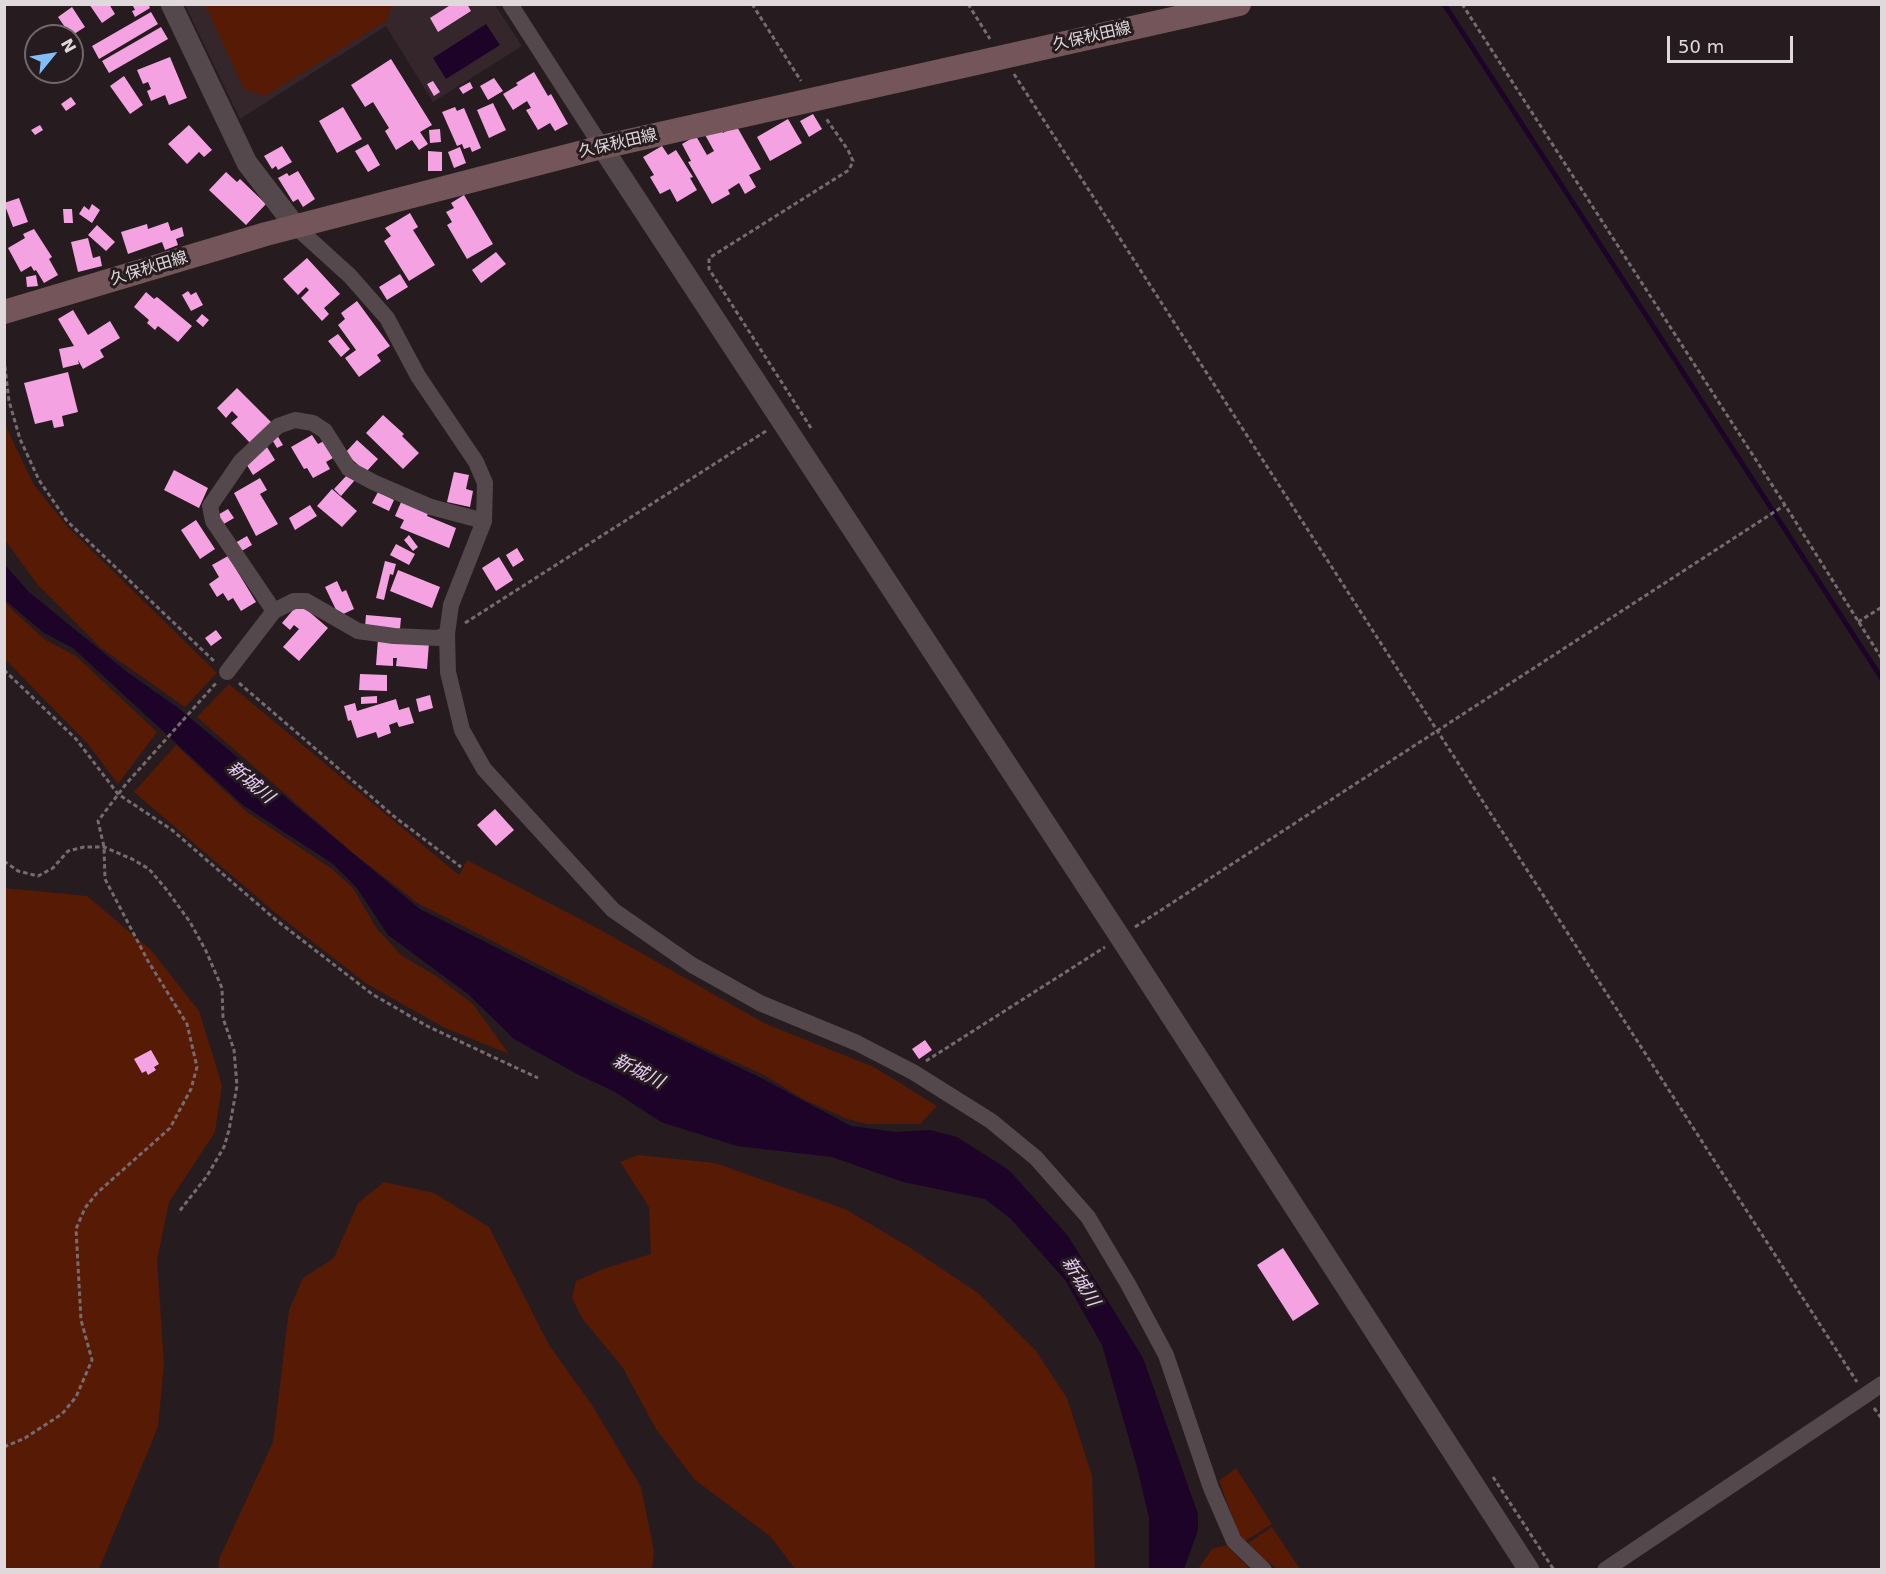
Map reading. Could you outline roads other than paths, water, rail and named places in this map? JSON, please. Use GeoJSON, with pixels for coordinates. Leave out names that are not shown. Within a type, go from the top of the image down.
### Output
{"type":"FeatureCollection","features":[{"type":"Feature","properties":{"kind":"main road","name":"久保秋田線"},"geometry":{"type":"LineString","coordinates":[[4,312],[266,234],[602,147],[1239,4]]}},
{"type":"Feature","properties":{"kind":"street"},"geometry":{"type":"LineString","coordinates":[[171,4],[247,163],[296,227],[350,276],[387,318],[418,376],[476,462],[484,483],[484,521],[451,605],[447,634],[448,672],[462,730],[484,769],[613,910],[692,965],[760,1003],[857,1043],[913,1072],[991,1121],[1036,1158],[1088,1217],[1108,1247],[1166,1355],[1211,1488],[1234,1541],[1264,1569]]}},
{"type":"Feature","properties":{"kind":"street"},"geometry":{"type":"LineString","coordinates":[[510,4],[1120,937],[1529,1569]]}},
{"type":"Feature","properties":{"kind":"street"},"geometry":{"type":"LineString","coordinates":[[274,611],[213,521],[210,506],[241,460],[278,426],[295,420],[313,423],[325,431],[349,469],[431,507],[484,521]]}},
{"type":"Feature","properties":{"kind":"street"},"geometry":{"type":"LineString","coordinates":[[227,672],[274,611],[294,601],[306,600],[358,631],[394,636],[438,638],[447,634]]}},
{"type":"Feature","properties":{"kind":"street"},"geometry":{"type":"LineString","coordinates":[[1605,1569],[1881,1384]]}},
{"type":"Feature","properties":{"kind":"water"},"geometry":{"type":"Polygon","coordinates":[[[486,24],[500,45],[446,79],[433,58],[486,24]]]}},
{"type":"Feature","properties":{"kind":"water","name":"新城川"},"geometry":{"type":"Polygon","coordinates":[[[5,565],[29,592],[127,672],[177,707],[420,909],[759,1077],[851,1126],[896,1132],[930,1130],[957,1137],[1009,1170],[1068,1236],[1143,1358],[1198,1514],[1198,1530],[1184,1569],[1149,1569],[1149,1518],[1102,1345],[1065,1280],[1010,1218],[985,1199],[903,1182],[832,1157],[737,1146],[661,1122],[615,1092],[514,1039],[468,994],[388,935],[357,888],[333,864],[243,805],[73,648],[44,633],[5,600],[5,565]]]}},
{"type":"Feature","properties":{"kind":"waterway"},"geometry":{"type":"LineString","coordinates":[[1444,4],[1882,679]]}}]}
